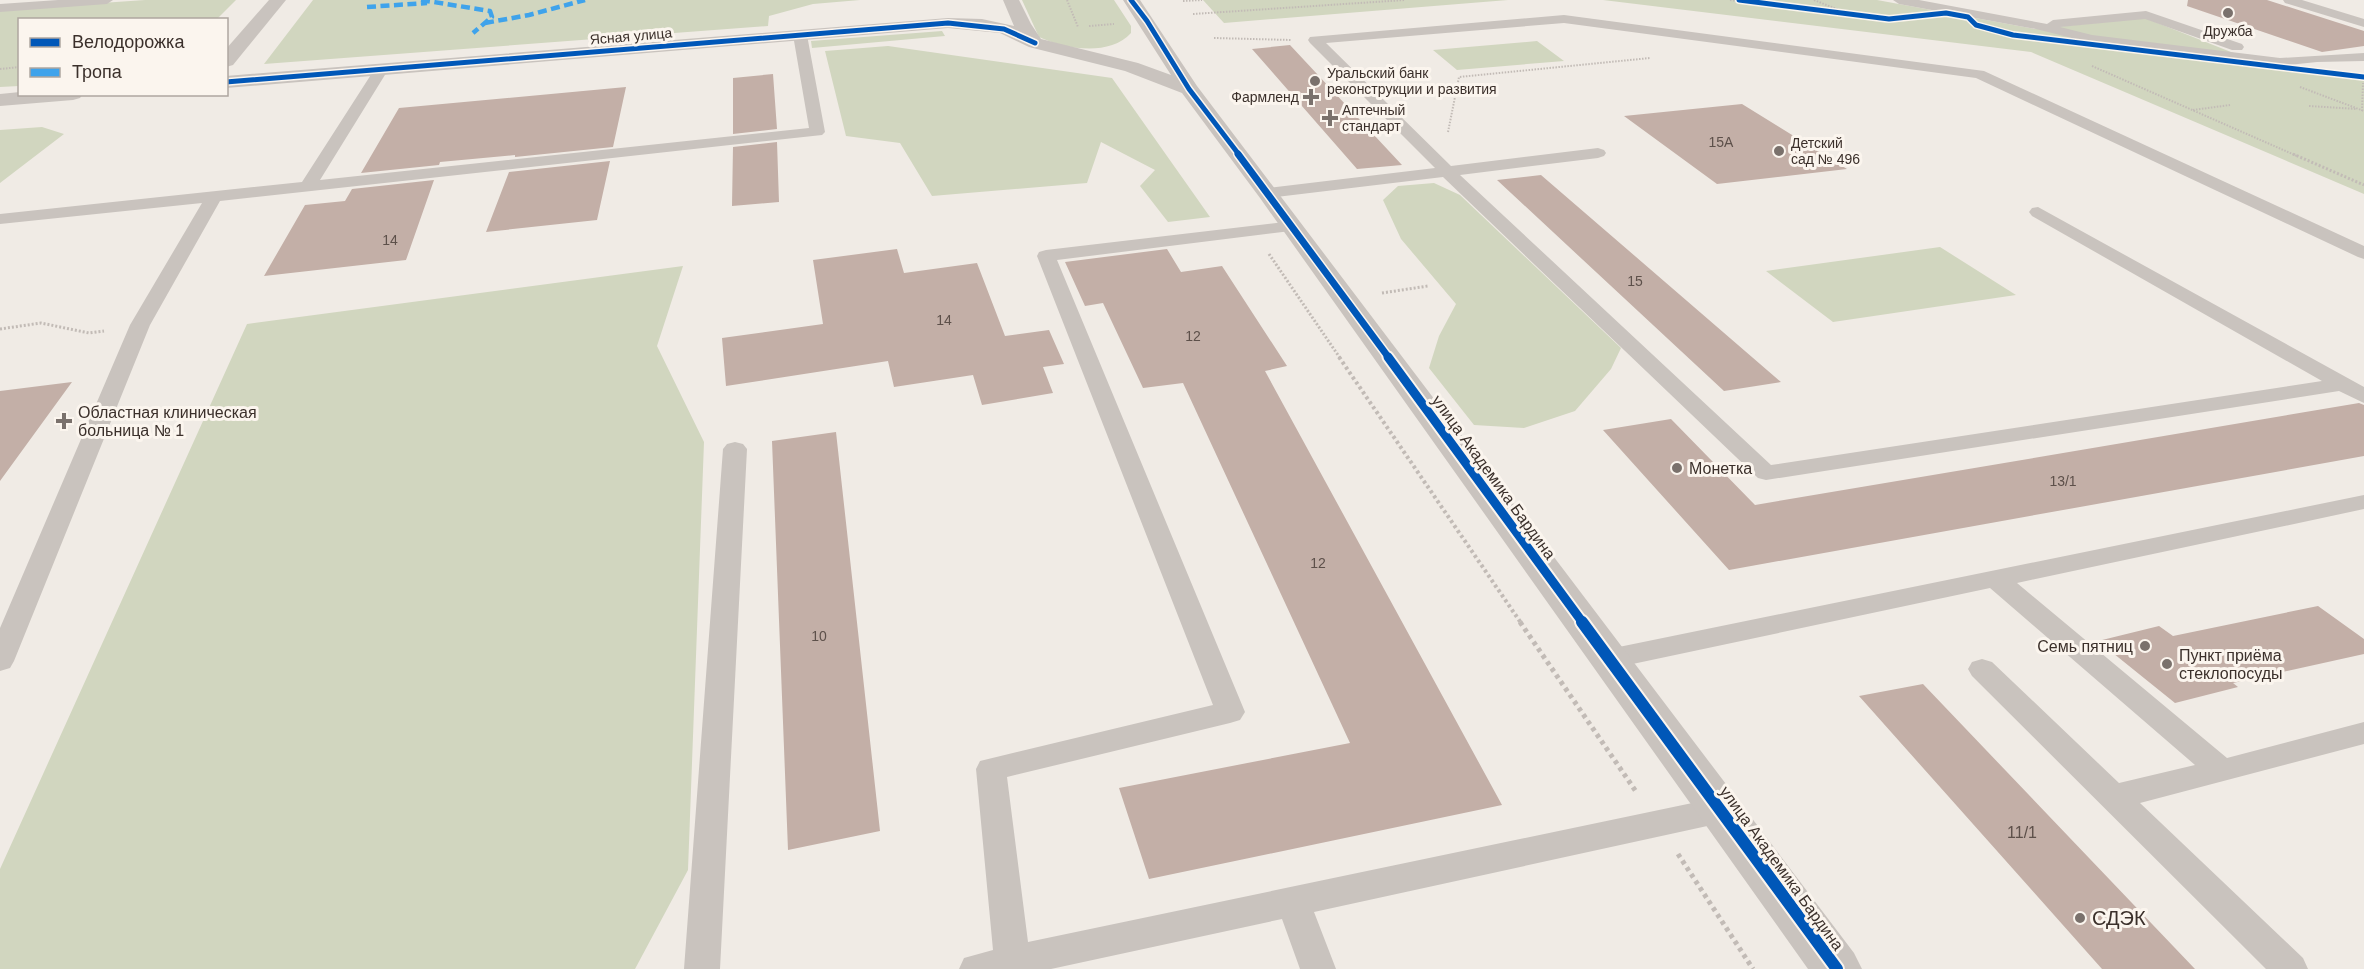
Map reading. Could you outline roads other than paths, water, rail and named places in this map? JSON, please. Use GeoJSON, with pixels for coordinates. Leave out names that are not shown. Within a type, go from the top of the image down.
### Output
{"type":"FeatureCollection","features":[{"type":"Feature","properties":{"kind":"street"},"geometry":{"type":"LineString","coordinates":[[228,59],[278,0]]}},
{"type":"Feature","properties":{"kind":"street"},"geometry":{"type":"LineString","coordinates":[[948,23],[991,13],[1004,6],[1009,0],[1022,25],[1035,43],[1131,67],[1189,89]]}},
{"type":"Feature","properties":{"kind":"street","name":"улица Академика Бардина"},"geometry":{"type":"LineString","coordinates":[[1131,0],[1136,36],[1189,89],[1293,226],[1837,969]]}},
{"type":"Feature","properties":{"kind":"street","name":"Ясная улица"},"geometry":{"type":"LineString","coordinates":[[228,82],[948,23],[984,25],[1017,31],[1035,43]]}},
{"type":"Feature","properties":{"kind":"street"},"geometry":{"type":"LineString","coordinates":[[1060,51],[1084,51],[1136,36]]}},
{"type":"Feature","properties":{"kind":"street"},"geometry":{"type":"LineString","coordinates":[[0,100],[49,96]]}},
{"type":"Feature","properties":{"kind":"lane"},"geometry":{"type":"LineString","coordinates":[[0,8],[107,0]]}},
{"type":"Feature","properties":{"kind":"lane"},"geometry":{"type":"LineString","coordinates":[[1899,0],[2036,25],[2092,39],[2280,62],[2364,57]]}},
{"type":"Feature","properties":{"kind":"lane"},"geometry":{"type":"LineString","coordinates":[[2289,0],[2364,23]]}},
{"type":"Feature","properties":{"kind":"lane"},"geometry":{"type":"LineString","coordinates":[[2036,25],[2146,15],[2280,62]]}},
{"type":"Feature","properties":{"kind":"lane"},"geometry":{"type":"LineString","coordinates":[[2343,384],[1766,474],[1444,168],[1315,40],[1564,19],[1979,74],[2364,253]]}},
{"type":"Feature","properties":{"kind":"lane"},"geometry":{"type":"LineString","coordinates":[[0,219],[817,132],[800,35]]}},
{"type":"Feature","properties":{"kind":"lane"},"geometry":{"type":"LineString","coordinates":[[307,187],[381,70]]}},
{"type":"Feature","properties":{"kind":"lane"},"geometry":{"type":"LineString","coordinates":[[1268,193],[1444,168],[1598,153]]}},
{"type":"Feature","properties":{"kind":"lane"},"geometry":{"type":"LineString","coordinates":[[0,662],[140,325],[213,198]]}},
{"type":"Feature","properties":{"kind":"lane"},"geometry":{"type":"LineString","coordinates":[[2038,212],[2364,396]]}},
{"type":"Feature","properties":{"kind":"lane"},"geometry":{"type":"LineString","coordinates":[[1012,960],[991,769],[1230,712],[1046,256],[1293,226]]}},
{"type":"Feature","properties":{"kind":"lane"},"geometry":{"type":"LineString","coordinates":[[702,969],[735,449]]}},
{"type":"Feature","properties":{"kind":"lane"},"geometry":{"type":"LineString","coordinates":[[1609,659],[2364,502]]}},
{"type":"Feature","properties":{"kind":"lane"},"geometry":{"type":"LineString","coordinates":[[1996,579],[2222,771]]}},
{"type":"Feature","properties":{"kind":"lane"},"geometry":{"type":"LineString","coordinates":[[1982,669],[2290,969]]}},
{"type":"Feature","properties":{"kind":"lane"},"geometry":{"type":"LineString","coordinates":[[2114,797],[2364,733]]}},
{"type":"Feature","properties":{"kind":"lane"},"geometry":{"type":"LineString","coordinates":[[977,969],[1721,810]]}},
{"type":"Feature","properties":{"kind":"lane"},"geometry":{"type":"LineString","coordinates":[[1292,900],[1318,969]]}},
{"type":"Feature","properties":{"kind":"place","name":"Дружба"},"geometry":{"type":"Point","coordinates":[2228,13]}},
{"type":"Feature","properties":{"kind":"place","name":"Уральский банк реконструкции и развития"},"geometry":{"type":"Point","coordinates":[1315,81]}},
{"type":"Feature","properties":{"kind":"place","name":"Фармленд"},"geometry":{"type":"Point","coordinates":[1311,97]}},
{"type":"Feature","properties":{"kind":"place","name":"Аптечный стандарт"},"geometry":{"type":"Point","coordinates":[1330,118]}},
{"type":"Feature","properties":{"kind":"place","name":"Детский сад № 496"},"geometry":{"type":"Point","coordinates":[1779,151]}},
{"type":"Feature","properties":{"kind":"place","name":"Областная клиническая больница № 1"},"geometry":{"type":"Point","coordinates":[64,421]}},
{"type":"Feature","properties":{"kind":"place","name":"Монетка"},"geometry":{"type":"Point","coordinates":[1677,468]}},
{"type":"Feature","properties":{"kind":"place","name":"Семь пятниц"},"geometry":{"type":"Point","coordinates":[2145,646]}},
{"type":"Feature","properties":{"kind":"place","name":"Пункт приёма стеклопосуды"},"geometry":{"type":"Point","coordinates":[2167,664]}},
{"type":"Feature","properties":{"kind":"place","name":"СДЭК"},"geometry":{"type":"Point","coordinates":[2080,918]}}]}
